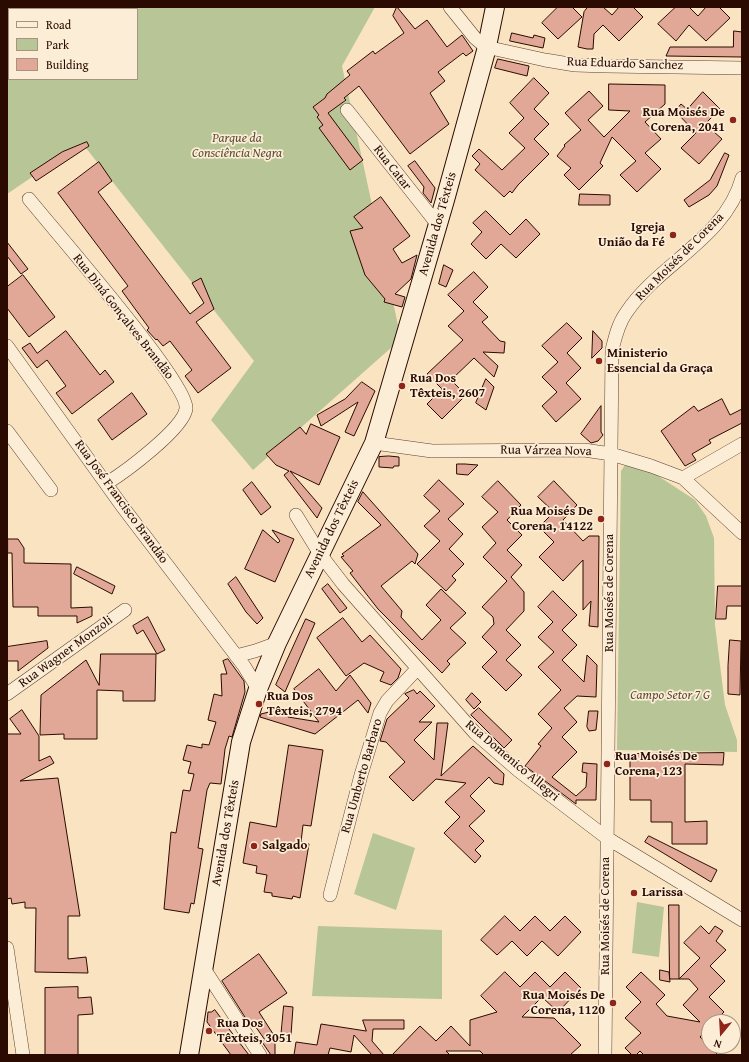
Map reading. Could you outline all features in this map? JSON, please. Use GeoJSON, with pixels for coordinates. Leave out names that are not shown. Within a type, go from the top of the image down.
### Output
{"type":"FeatureCollection","features":[{"type":"Feature","properties":{"kind":"street"},"geometry":{"type":"LineString","coordinates":[[450,7],[475,38],[486,47]]}},
{"type":"Feature","properties":{"kind":"street","name":"Avenida dos Têxteis"},"geometry":{"type":"LineString","coordinates":[[190,1055],[203,967],[241,742],[258,689],[277,643],[374,443],[438,225],[486,47],[495,7]]}},
{"type":"Feature","properties":{"kind":"street","name":"Rua Eduardo Sanchez"},"geometry":{"type":"LineString","coordinates":[[486,47],[575,65],[742,68]]}},
{"type":"Feature","properties":{"kind":"street","name":"Rua Catar"},"geometry":{"type":"LineString","coordinates":[[347,110],[438,225]]}},
{"type":"Feature","properties":{"kind":"street","name":"Rua Moisés de Corena"},"geometry":{"type":"LineString","coordinates":[[605,1055],[612,350],[617,330],[626,313],[654,280],[695,245],[719,220],[734,198],[742,178]]}},
{"type":"Feature","properties":{"kind":"street","name":"Rua Diná Gonçalves Brandão"},"geometry":{"type":"LineString","coordinates":[[29,199],[150,347],[184,396],[186,409],[181,420],[161,442],[108,483]]}},
{"type":"Feature","properties":{"kind":"street","name":"Rua José Francisco Brandão"},"geometry":{"type":"LineString","coordinates":[[7,346],[108,483],[122,506],[249,672],[258,689]]}},
{"type":"Feature","properties":{"kind":"street"},"geometry":{"type":"LineString","coordinates":[[7,431],[51,490]]}},
{"type":"Feature","properties":{"kind":"street","name":"Rua Várzea Nova"},"geometry":{"type":"LineString","coordinates":[[374,443],[432,451],[584,450],[611,454],[651,466],[683,478],[742,533]]}},
{"type":"Feature","properties":{"kind":"street"},"geometry":{"type":"LineString","coordinates":[[683,478],[742,444]]}},
{"type":"Feature","properties":{"kind":"street","name":"Rua Domenico Allegri"},"geometry":{"type":"LineString","coordinates":[[296,515],[320,554],[343,584],[475,733],[519,771],[607,838],[742,920]]}},
{"type":"Feature","properties":{"kind":"street","name":"Rua Wagner Monzoli"},"geometry":{"type":"LineString","coordinates":[[7,694],[125,610]]}},
{"type":"Feature","properties":{"kind":"street"},"geometry":{"type":"LineString","coordinates":[[236,656],[277,643]]}},
{"type":"Feature","properties":{"kind":"street","name":"Rua Umberto Barbaro"},"geometry":{"type":"LineString","coordinates":[[330,895],[361,775],[380,713],[387,701],[418,669]]}},
{"type":"Feature","properties":{"kind":"street"},"geometry":{"type":"LineString","coordinates":[[7,948],[9,978],[23,1055]]}},
{"type":"Feature","properties":{"kind":"street"},"geometry":{"type":"LineString","coordinates":[[203,967],[260,1055]]}},
{"type":"Feature","properties":{"kind":"green space","name":"Parque da Consciência Negra"},"geometry":{"type":"Polygon","coordinates":[[[7,7],[375,7],[342,66],[401,339],[253,470],[211,420],[254,361],[82,143],[7,194],[7,7]]]}},
{"type":"Feature","properties":{"kind":"green space","name":"Campo Setor 7 G"},"geometry":{"type":"Polygon","coordinates":[[[625,465],[652,472],[695,500],[706,516],[714,538],[715,625],[725,705],[737,740],[737,752],[617,750],[621,471],[625,465]]]}},
{"type":"Feature","properties":{"kind":"green space"},"geometry":{"type":"Polygon","coordinates":[[[373,833],[415,848],[396,910],[354,894],[373,833]]]}},
{"type":"Feature","properties":{"kind":"green space"},"geometry":{"type":"Polygon","coordinates":[[[637,902],[664,907],[659,957],[632,953],[637,902]]]}},
{"type":"Feature","properties":{"kind":"green space"},"geometry":{"type":"Polygon","coordinates":[[[318,926],[442,930],[442,999],[312,996],[318,926]]]}},
{"type":"Feature","properties":{"kind":"building"},"geometry":{"type":"Polygon","coordinates":[[[397,7],[415,29],[427,20],[447,47],[462,35],[473,51],[466,56],[463,53],[438,72],[445,81],[430,93],[449,124],[410,154],[359,86],[344,98],[346,100],[328,113],[363,160],[350,170],[319,128],[323,125],[317,117],[319,115],[313,107],[350,75],[347,71],[373,51],[375,54],[404,33],[393,16],[397,7]]]}},
{"type":"Feature","properties":{"kind":"building"},"geometry":{"type":"Polygon","coordinates":[[[558,7],[572,7],[582,17],[558,39],[542,23],[558,7]]]}},
{"type":"Feature","properties":{"kind":"building"},"geometry":{"type":"Polygon","coordinates":[[[588,7],[603,7],[612,15],[619,7],[633,7],[643,17],[619,41],[603,25],[594,34],[593,49],[587,49],[578,47],[584,12],[588,7]]]}},
{"type":"Feature","properties":{"kind":"building"},"geometry":{"type":"Polygon","coordinates":[[[676,7],[689,7],[698,16],[706,7],[719,7],[730,18],[706,41],[689,25],[676,41],[658,24],[676,7]]]}},
{"type":"Feature","properties":{"kind":"building"},"geometry":{"type":"Polygon","coordinates":[[[734,31],[742,32],[742,57],[666,56],[670,47],[733,47],[734,31]]]}},
{"type":"Feature","properties":{"kind":"building"},"geometry":{"type":"Polygon","coordinates":[[[512,33],[533,38],[534,35],[545,38],[543,48],[510,41],[512,33]]]}},
{"type":"Feature","properties":{"kind":"building"},"geometry":{"type":"Polygon","coordinates":[[[498,59],[529,66],[527,76],[495,68],[498,59]]]}},
{"type":"Feature","properties":{"kind":"building"},"geometry":{"type":"Polygon","coordinates":[[[534,78],[549,93],[534,109],[549,124],[534,139],[549,154],[512,193],[510,191],[504,197],[475,170],[480,164],[472,156],[479,149],[502,170],[525,148],[509,133],[524,118],[510,103],[534,78]]]}},
{"type":"Feature","properties":{"kind":"building"},"geometry":{"type":"Polygon","coordinates":[[[609,84],[665,85],[665,104],[645,122],[661,139],[645,153],[661,169],[637,192],[620,175],[636,161],[612,137],[600,163],[603,166],[579,190],[564,175],[571,168],[557,156],[565,146],[564,145],[581,130],[565,113],[589,91],[603,106],[588,120],[604,137],[630,111],[609,110],[609,84]]]}},
{"type":"Feature","properties":{"kind":"building"},"geometry":{"type":"Polygon","coordinates":[[[703,92],[720,109],[705,124],[722,139],[699,164],[681,148],[696,133],[675,111],[681,104],[687,109],[703,92]]]}},
{"type":"Feature","properties":{"kind":"building"},"geometry":{"type":"Polygon","coordinates":[[[87,142],[89,146],[36,181],[30,173],[62,152],[87,142]]]}},
{"type":"Feature","properties":{"kind":"building"},"geometry":{"type":"Polygon","coordinates":[[[725,153],[729,155],[717,186],[709,195],[689,207],[684,200],[710,180],[725,153]]]}},
{"type":"Feature","properties":{"kind":"building"},"geometry":{"type":"Polygon","coordinates":[[[415,161],[435,188],[431,203],[423,193],[424,187],[408,166],[415,161]]]}},
{"type":"Feature","properties":{"kind":"building"},"geometry":{"type":"Polygon","coordinates":[[[99,162],[112,181],[98,192],[190,314],[204,303],[192,283],[201,278],[214,309],[196,322],[231,368],[198,393],[185,376],[192,370],[170,341],[163,346],[147,330],[149,328],[122,291],[128,286],[58,193],[99,162]]]}},
{"type":"Feature","properties":{"kind":"building"},"geometry":{"type":"Polygon","coordinates":[[[580,194],[610,195],[610,205],[579,205],[580,194]]]}},
{"type":"Feature","properties":{"kind":"building"},"geometry":{"type":"Polygon","coordinates":[[[381,197],[410,236],[393,249],[402,263],[417,255],[411,279],[395,294],[405,297],[402,307],[384,302],[385,299],[365,275],[350,231],[363,228],[354,217],[381,197]]]}},
{"type":"Feature","properties":{"kind":"building"},"geometry":{"type":"Polygon","coordinates":[[[486,211],[510,235],[526,219],[540,234],[516,258],[501,244],[486,259],[471,244],[482,232],[473,223],[486,211]]]}},
{"type":"Feature","properties":{"kind":"building"},"geometry":{"type":"Polygon","coordinates":[[[7,242],[28,269],[21,274],[7,256],[7,242]]]}},
{"type":"Feature","properties":{"kind":"building"},"geometry":{"type":"Polygon","coordinates":[[[444,265],[453,270],[446,287],[439,284],[444,265]]]}},
{"type":"Feature","properties":{"kind":"building"},"geometry":{"type":"Polygon","coordinates":[[[474,272],[488,287],[473,302],[488,317],[482,322],[500,341],[505,342],[504,353],[483,352],[498,366],[494,377],[474,358],[451,380],[466,395],[442,419],[427,404],[442,389],[427,374],[463,340],[448,326],[464,311],[448,295],[474,272]]]}},
{"type":"Feature","properties":{"kind":"building"},"geometry":{"type":"Polygon","coordinates":[[[23,275],[55,317],[29,337],[7,308],[7,287],[23,275]]]}},
{"type":"Feature","properties":{"kind":"building"},"geometry":{"type":"Polygon","coordinates":[[[567,323],[582,338],[567,353],[581,368],[566,383],[581,399],[556,422],[542,406],[557,392],[542,377],[558,362],[542,346],[567,323]]]}},
{"type":"Feature","properties":{"kind":"building"},"geometry":{"type":"Polygon","coordinates":[[[66,331],[100,375],[105,370],[114,382],[72,414],[56,393],[66,386],[47,360],[37,368],[22,348],[30,343],[37,353],[66,331]]]}},
{"type":"Feature","properties":{"kind":"building"},"geometry":{"type":"Polygon","coordinates":[[[593,331],[602,341],[602,348],[592,358],[593,331]]]}},
{"type":"Feature","properties":{"kind":"building"},"geometry":{"type":"Polygon","coordinates":[[[486,379],[494,387],[486,410],[476,403],[486,379]]]}},
{"type":"Feature","properties":{"kind":"building"},"geometry":{"type":"Polygon","coordinates":[[[362,382],[375,391],[354,436],[345,432],[358,402],[321,426],[317,415],[345,399],[362,382]]]}},
{"type":"Feature","properties":{"kind":"building"},"geometry":{"type":"Polygon","coordinates":[[[132,393],[147,414],[112,440],[98,420],[132,393]]]}},
{"type":"Feature","properties":{"kind":"building"},"geometry":{"type":"Polygon","coordinates":[[[722,399],[730,415],[742,409],[742,423],[709,440],[711,443],[692,454],[696,460],[685,466],[661,431],[694,406],[698,411],[722,399]]]}},
{"type":"Feature","properties":{"kind":"building"},"geometry":{"type":"Polygon","coordinates":[[[601,406],[601,432],[603,435],[598,441],[591,443],[581,434],[601,406]]]}},
{"type":"Feature","properties":{"kind":"building"},"geometry":{"type":"Polygon","coordinates":[[[311,424],[340,437],[319,485],[290,471],[322,508],[317,518],[284,475],[289,471],[276,465],[266,454],[300,427],[306,434],[311,424]]]}},
{"type":"Feature","properties":{"kind":"building"},"geometry":{"type":"Polygon","coordinates":[[[379,457],[399,457],[399,466],[394,466],[393,468],[379,467],[379,457]]]}},
{"type":"Feature","properties":{"kind":"building"},"geometry":{"type":"Polygon","coordinates":[[[457,464],[478,465],[468,475],[457,474],[457,464]]]}},
{"type":"Feature","properties":{"kind":"building"},"geometry":{"type":"Polygon","coordinates":[[[439,480],[464,504],[448,519],[463,534],[449,549],[464,564],[452,576],[456,580],[446,591],[417,564],[440,541],[424,526],[440,511],[424,496],[439,480]]]}},
{"type":"Feature","properties":{"kind":"building"},"geometry":{"type":"Polygon","coordinates":[[[498,481],[521,505],[507,520],[522,535],[507,550],[522,565],[511,577],[524,592],[524,611],[506,630],[521,645],[506,660],[522,675],[506,691],[482,667],[497,652],[482,637],[494,624],[493,617],[482,607],[507,581],[483,557],[496,543],[482,527],[498,512],[482,497],[498,481]]]}},
{"type":"Feature","properties":{"kind":"building"},"geometry":{"type":"Polygon","coordinates":[[[554,481],[577,505],[563,520],[583,541],[589,536],[599,536],[598,627],[589,626],[591,601],[583,610],[583,560],[563,581],[539,557],[554,542],[539,527],[554,512],[538,497],[554,481]]]}},
{"type":"Feature","properties":{"kind":"building"},"geometry":{"type":"Polygon","coordinates":[[[252,482],[271,507],[261,515],[243,490],[252,482]]]}},
{"type":"Feature","properties":{"kind":"building"},"geometry":{"type":"Polygon","coordinates":[[[363,492],[418,554],[415,564],[412,561],[381,586],[402,611],[401,617],[422,640],[441,620],[426,605],[441,589],[466,613],[450,628],[466,643],[447,661],[450,664],[442,673],[378,609],[350,573],[353,571],[341,557],[344,556],[342,554],[381,525],[358,502],[363,492]]]}},
{"type":"Feature","properties":{"kind":"building"},"geometry":{"type":"Polygon","coordinates":[[[263,530],[278,543],[280,541],[272,530],[294,539],[275,582],[245,569],[263,530]]]}},
{"type":"Feature","properties":{"kind":"building"},"geometry":{"type":"Polygon","coordinates":[[[8,539],[18,539],[24,548],[24,563],[71,564],[71,608],[92,607],[92,616],[77,623],[77,616],[38,616],[38,607],[13,607],[12,553],[8,553],[8,539]]]}},
{"type":"Feature","properties":{"kind":"building"},"geometry":{"type":"Polygon","coordinates":[[[77,567],[115,586],[112,594],[74,574],[77,567]]]}},
{"type":"Feature","properties":{"kind":"building"},"geometry":{"type":"Polygon","coordinates":[[[236,577],[263,618],[257,624],[246,612],[228,584],[236,577]]]}},
{"type":"Feature","properties":{"kind":"building"},"geometry":{"type":"Polygon","coordinates":[[[328,584],[347,608],[340,613],[322,589],[328,584]]]}},
{"type":"Feature","properties":{"kind":"building"},"geometry":{"type":"Polygon","coordinates":[[[718,586],[742,586],[742,606],[727,606],[726,619],[716,619],[718,586]]]}},
{"type":"Feature","properties":{"kind":"building"},"geometry":{"type":"Polygon","coordinates":[[[553,591],[577,615],[562,630],[577,645],[562,660],[584,682],[587,655],[597,665],[596,697],[577,696],[564,708],[577,722],[562,737],[577,752],[552,777],[576,796],[586,787],[587,773],[582,772],[583,763],[597,764],[596,800],[576,800],[576,804],[525,766],[541,746],[538,744],[552,728],[538,714],[561,690],[538,667],[554,652],[538,637],[553,622],[538,607],[553,591]]]}},
{"type":"Feature","properties":{"kind":"building"},"geometry":{"type":"Polygon","coordinates":[[[148,617],[165,650],[157,654],[143,630],[137,634],[133,626],[148,617]]]}},
{"type":"Feature","properties":{"kind":"building"},"geometry":{"type":"Polygon","coordinates":[[[343,618],[362,642],[370,635],[401,669],[398,678],[391,685],[380,681],[384,672],[364,663],[346,676],[317,638],[343,618]]]}},
{"type":"Feature","properties":{"kind":"building"},"geometry":{"type":"Polygon","coordinates":[[[306,619],[315,623],[285,692],[276,685],[306,619]]]}},
{"type":"Feature","properties":{"kind":"building"},"geometry":{"type":"Polygon","coordinates":[[[730,640],[741,641],[740,695],[728,694],[730,640]]]}},
{"type":"Feature","properties":{"kind":"building"},"geometry":{"type":"Polygon","coordinates":[[[47,641],[48,648],[18,671],[18,661],[7,661],[7,647],[47,641]]]}},
{"type":"Feature","properties":{"kind":"building"},"geometry":{"type":"Polygon","coordinates":[[[101,654],[156,654],[155,701],[123,701],[123,691],[97,690],[97,739],[64,739],[64,734],[40,735],[41,695],[86,660],[99,685],[101,654]]]}},
{"type":"Feature","properties":{"kind":"building"},"geometry":{"type":"Polygon","coordinates":[[[228,659],[244,681],[245,692],[232,737],[229,736],[225,749],[221,784],[210,783],[207,790],[198,848],[203,849],[194,904],[191,903],[189,913],[164,909],[171,832],[176,833],[183,790],[190,791],[194,774],[188,773],[191,762],[183,760],[187,745],[202,748],[202,744],[209,745],[216,722],[208,720],[214,694],[222,696],[221,674],[227,674],[223,661],[228,659]]]}},
{"type":"Feature","properties":{"kind":"building"},"geometry":{"type":"Polygon","coordinates":[[[319,669],[336,691],[350,675],[371,703],[368,713],[358,700],[315,734],[260,717],[261,714],[277,710],[288,717],[319,722],[294,689],[319,669]]]}},
{"type":"Feature","properties":{"kind":"building"},"geometry":{"type":"Polygon","coordinates":[[[414,690],[417,694],[420,691],[435,706],[419,722],[432,722],[414,740],[434,760],[437,723],[448,723],[441,776],[473,746],[504,774],[503,785],[494,783],[489,777],[470,796],[485,811],[469,826],[484,841],[475,850],[481,856],[475,863],[444,833],[460,817],[445,802],[466,783],[436,779],[413,801],[389,777],[405,762],[386,742],[380,741],[387,719],[409,698],[405,694],[414,690]]]}},
{"type":"Feature","properties":{"kind":"building"},"geometry":{"type":"Polygon","coordinates":[[[472,693],[481,702],[474,709],[466,700],[472,693]]]}},
{"type":"Feature","properties":{"kind":"building"},"geometry":{"type":"Polygon","coordinates":[[[479,708],[512,740],[504,748],[471,715],[479,708]]]}},
{"type":"Feature","properties":{"kind":"building"},"geometry":{"type":"Polygon","coordinates":[[[22,710],[39,736],[39,761],[50,756],[54,763],[20,781],[58,778],[80,916],[68,916],[68,959],[86,957],[88,973],[35,972],[36,908],[25,908],[25,902],[12,904],[11,898],[7,899],[7,734],[21,734],[10,719],[22,710]]]}},
{"type":"Feature","properties":{"kind":"building"},"geometry":{"type":"Polygon","coordinates":[[[589,711],[598,711],[596,730],[589,731],[587,727],[589,711]]]}},
{"type":"Feature","properties":{"kind":"building"},"geometry":{"type":"Polygon","coordinates":[[[289,745],[323,750],[311,826],[303,825],[301,842],[309,844],[300,898],[293,896],[292,899],[272,896],[272,893],[264,892],[267,875],[256,873],[257,866],[243,863],[250,822],[276,827],[289,745]]]}},
{"type":"Feature","properties":{"kind":"building"},"geometry":{"type":"Polygon","coordinates":[[[724,753],[723,765],[685,764],[685,822],[707,821],[707,844],[672,844],[672,822],[651,822],[651,800],[630,800],[630,754],[724,753]]]}},
{"type":"Feature","properties":{"kind":"building"},"geometry":{"type":"Polygon","coordinates":[[[649,836],[717,870],[711,882],[645,842],[649,836]]]}},
{"type":"Feature","properties":{"kind":"building"},"geometry":{"type":"Polygon","coordinates":[[[669,905],[679,905],[679,979],[670,979],[669,905]]]}},
{"type":"Feature","properties":{"kind":"building"},"geometry":{"type":"Polygon","coordinates":[[[505,916],[520,931],[535,916],[550,931],[565,916],[581,932],[558,956],[542,941],[527,956],[512,941],[497,955],[481,940],[505,916]]]}},
{"type":"Feature","properties":{"kind":"building"},"geometry":{"type":"Polygon","coordinates":[[[701,926],[709,934],[715,926],[723,931],[716,941],[726,950],[710,966],[725,981],[709,997],[724,1012],[722,1014],[701,1014],[700,1037],[701,1054],[718,1055],[644,1055],[640,1051],[636,1055],[632,1055],[625,1048],[641,1033],[625,1018],[641,1002],[626,987],[641,972],[665,995],[656,1004],[667,1016],[700,1022],[683,1005],[698,989],[689,979],[679,979],[700,958],[684,943],[701,926]]]}},
{"type":"Feature","properties":{"kind":"building"},"geometry":{"type":"Polygon","coordinates":[[[259,954],[287,993],[259,1012],[275,1037],[275,1055],[271,1055],[262,1042],[265,1040],[253,1023],[250,1025],[222,981],[259,954]]]}},
{"type":"Feature","properties":{"kind":"building"},"geometry":{"type":"Polygon","coordinates":[[[660,970],[669,972],[670,982],[660,980],[660,970]]]}},
{"type":"Feature","properties":{"kind":"building"},"geometry":{"type":"Polygon","coordinates":[[[505,972],[520,987],[535,972],[550,987],[565,972],[581,988],[558,1012],[542,997],[522,1017],[554,1018],[581,1045],[570,1055],[484,1055],[480,1051],[446,1051],[450,1055],[392,1055],[420,1026],[436,1041],[451,1026],[470,1046],[470,1020],[497,1012],[481,996],[505,972]]]}},
{"type":"Feature","properties":{"kind":"building"},"geometry":{"type":"Polygon","coordinates":[[[78,987],[78,998],[91,997],[93,1014],[78,1015],[78,1055],[45,1055],[45,988],[78,987]]]}},
{"type":"Feature","properties":{"kind":"building"},"geometry":{"type":"Polygon","coordinates":[[[284,1006],[293,1007],[291,1035],[288,1039],[281,1038],[284,1006]]]}},
{"type":"Feature","properties":{"kind":"building"},"geometry":{"type":"Polygon","coordinates":[[[215,1010],[249,1055],[231,1055],[207,1022],[208,1012],[215,1010]]]}},
{"type":"Feature","properties":{"kind":"building"},"geometry":{"type":"Polygon","coordinates":[[[363,1020],[404,1020],[404,1029],[373,1029],[372,1041],[384,1055],[372,1055],[354,1035],[351,1052],[330,1048],[328,1055],[294,1055],[296,1042],[317,1045],[321,1024],[366,1031],[363,1020]]]}},
{"type":"Feature","properties":{"kind":"place","name":"Rua Moisés De Corena, 2041"},"geometry":{"type":"Point","coordinates":[733,120]}},
{"type":"Feature","properties":{"kind":"place","name":"Igreja União da Fé"},"geometry":{"type":"Point","coordinates":[673,235]}},
{"type":"Feature","properties":{"kind":"place","name":"Ministerio Essencial da Graça"},"geometry":{"type":"Point","coordinates":[599,361]}},
{"type":"Feature","properties":{"kind":"place","name":"Rua Dos Têxteis, 2607"},"geometry":{"type":"Point","coordinates":[402,386]}},
{"type":"Feature","properties":{"kind":"place","name":"Rua Moisés De Corena, 14122"},"geometry":{"type":"Point","coordinates":[601,519]}},
{"type":"Feature","properties":{"kind":"place","name":"Rua Dos Têxteis, 2794"},"geometry":{"type":"Point","coordinates":[259,704]}},
{"type":"Feature","properties":{"kind":"place","name":"Rua Moisés De Corena, 123"},"geometry":{"type":"Point","coordinates":[607,764]}},
{"type":"Feature","properties":{"kind":"place","name":"Salgado"},"geometry":{"type":"Point","coordinates":[254,846]}},
{"type":"Feature","properties":{"kind":"place","name":"Larissa"},"geometry":{"type":"Point","coordinates":[634,893]}},
{"type":"Feature","properties":{"kind":"place","name":"Rua Moisés De Corena, 1120"},"geometry":{"type":"Point","coordinates":[613,1003]}},
{"type":"Feature","properties":{"kind":"place","name":"Rua Dos Têxteis, 3051"},"geometry":{"type":"Point","coordinates":[209,1031]}}]}
